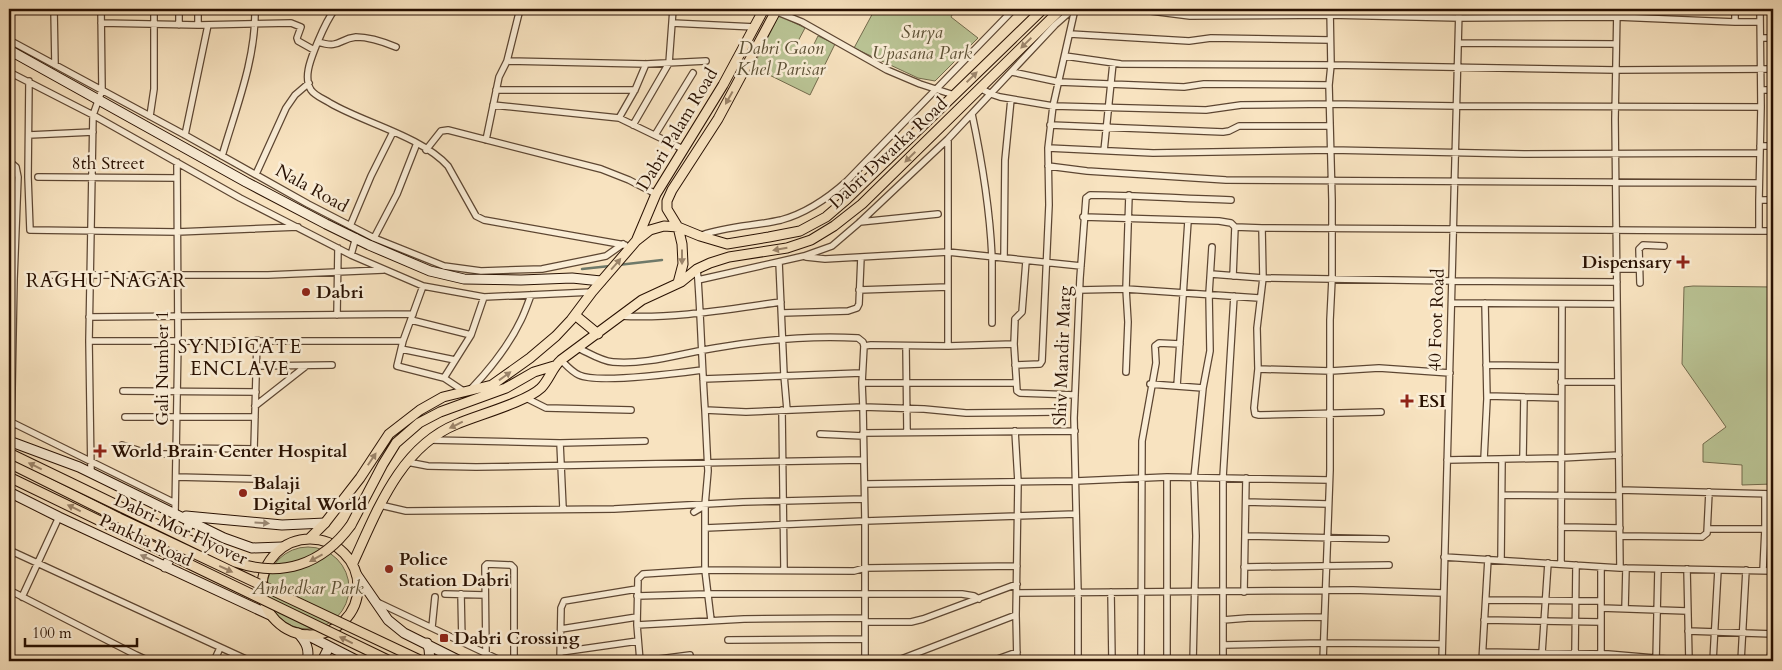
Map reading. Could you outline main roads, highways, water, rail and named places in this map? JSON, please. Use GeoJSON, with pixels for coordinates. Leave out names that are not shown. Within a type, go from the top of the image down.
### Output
{"type":"FeatureCollection","features":[{"type":"Feature","properties":{"kind":"main road","name":"Dabri Palam Road"},"geometry":{"type":"LineString","coordinates":[[630,245],[656,194],[723,85],[764,9]]}},
{"type":"Feature","properties":{"kind":"main road","name":"Dabri Dwarka Road"},"geometry":{"type":"LineString","coordinates":[[630,245],[650,230],[664,226],[678,227],[727,244],[800,230],[826,217],[847,199],[1043,9]]}},
{"type":"Feature","properties":{"kind":"main road","name":"Dabri Dwarka Road"},"geometry":{"type":"LineString","coordinates":[[352,563],[380,505],[403,467],[430,440],[455,425],[526,398],[542,387],[557,363],[642,300],[678,283],[697,269],[729,257],[787,248],[812,240],[834,226],[862,204],[1061,9]]}},
{"type":"Feature","properties":{"kind":"main road","name":"Dabri Palam Road"},"geometry":{"type":"LineString","coordinates":[[678,283],[683,264],[682,244],[678,227],[667,209],[667,201],[672,190],[722,112],[774,10]]}},
{"type":"Feature","properties":{"kind":"main road"},"geometry":{"type":"LineString","coordinates":[[9,50],[246,182],[430,271],[453,277],[501,280],[603,279]]}},
{"type":"Feature","properties":{"kind":"main road"},"geometry":{"type":"LineString","coordinates":[[310,538],[325,523],[360,478],[389,434],[408,419],[443,397],[492,385],[556,336],[630,245]]}},
{"type":"Feature","properties":{"kind":"main road"},"geometry":{"type":"LineString","coordinates":[[575,315],[598,334]]}},
{"type":"Feature","properties":{"kind":"main road"},"geometry":{"type":"LineString","coordinates":[[9,453],[234,562],[263,569],[293,567],[326,552],[343,537],[396,443],[419,423],[440,412],[506,388],[534,372],[557,363]]}},
{"type":"Feature","properties":{"kind":"main road"},"geometry":{"type":"LineString","coordinates":[[10,442],[91,473],[224,538],[252,548],[282,547]]}},
{"type":"Feature","properties":{"kind":"main road","name":"Dabri Mor Flyover"},"geometry":{"type":"LineString","coordinates":[[9,463],[119,518],[422,661]]}},
{"type":"Feature","properties":{"kind":"main road","name":"Dabri Mor Flyover"},"geometry":{"type":"LineString","coordinates":[[9,477],[390,661]]}},
{"type":"Feature","properties":{"kind":"main road","name":"Pankha Road"},"geometry":{"type":"LineString","coordinates":[[9,492],[270,615]]}},
{"type":"Feature","properties":{"kind":"main road"},"geometry":{"type":"LineString","coordinates":[[177,514],[282,525],[325,523]]}},
{"type":"Feature","properties":{"kind":"main road"},"geometry":{"type":"LineString","coordinates":[[165,567],[191,522]]}},
{"type":"Feature","properties":{"kind":"main road"},"geometry":{"type":"LineString","coordinates":[[302,634],[327,632],[344,621],[355,604],[358,595],[356,569],[352,563],[343,551],[319,539],[310,538],[295,541],[282,547],[269,561],[262,579],[262,598],[270,615],[282,627],[302,634],[358,661]]}},
{"type":"Feature","properties":{"kind":"main road"},"geometry":{"type":"LineString","coordinates":[[357,576],[388,620],[404,634],[460,661]]}},
{"type":"Feature","properties":{"kind":"main road"},"geometry":{"type":"LineString","coordinates":[[302,634],[308,648],[307,661]]}},
{"type":"Feature","properties":{"kind":"main road"},"geometry":{"type":"LineString","coordinates":[[426,644],[429,649],[430,661]]}},
{"type":"Feature","properties":{"kind":"main road"},"geometry":{"type":"LineString","coordinates":[[322,661],[329,647]]}},
{"type":"Feature","properties":{"kind":"waterway"},"geometry":{"type":"LineString","coordinates":[[618,265],[662,260]]}},
{"type":"Feature","properties":{"kind":"waterway"},"geometry":{"type":"LineString","coordinates":[[582,269],[610,266]]}},
{"type":"Feature","properties":{"kind":"place","name":"Dispensary"},"geometry":{"type":"Point","coordinates":[1683,262]}},
{"type":"Feature","properties":{"kind":"place","name":"Dabri"},"geometry":{"type":"Point","coordinates":[306,292]}},
{"type":"Feature","properties":{"kind":"place","name":"ESI"},"geometry":{"type":"Point","coordinates":[1407,401]}},
{"type":"Feature","properties":{"kind":"place","name":"World Brain Center Hospital"},"geometry":{"type":"Point","coordinates":[100,451]}},
{"type":"Feature","properties":{"kind":"place","name":"Balaji Digital World"},"geometry":{"type":"Point","coordinates":[243,493]}},
{"type":"Feature","properties":{"kind":"place","name":"Police Station Dabri"},"geometry":{"type":"Point","coordinates":[389,569]}},
{"type":"Feature","properties":{"kind":"place","name":"Dabri Crossing"},"geometry":{"type":"Point","coordinates":[444,638]}},
{"type":"Feature","properties":{"kind":"district","name":"RAGHU NAGAR"},"geometry":{"type":"Point","coordinates":[106,280]}},
{"type":"Feature","properties":{"kind":"district","name":"SYNDICATE ENCLAVE"},"geometry":{"type":"Point","coordinates":[240,357]}},
{"type":"Feature","properties":{"kind":"park label","name":"Surya Upasana Park"},"geometry":{"type":"Point","coordinates":[922,42]}},
{"type":"Feature","properties":{"kind":"park label","name":"Dabri Gaon Khel Parisar"},"geometry":{"type":"Point","coordinates":[781,58]}},
{"type":"Feature","properties":{"kind":"park label","name":"Ambedkar Park"},"geometry":{"type":"Point","coordinates":[308,588]}}]}
